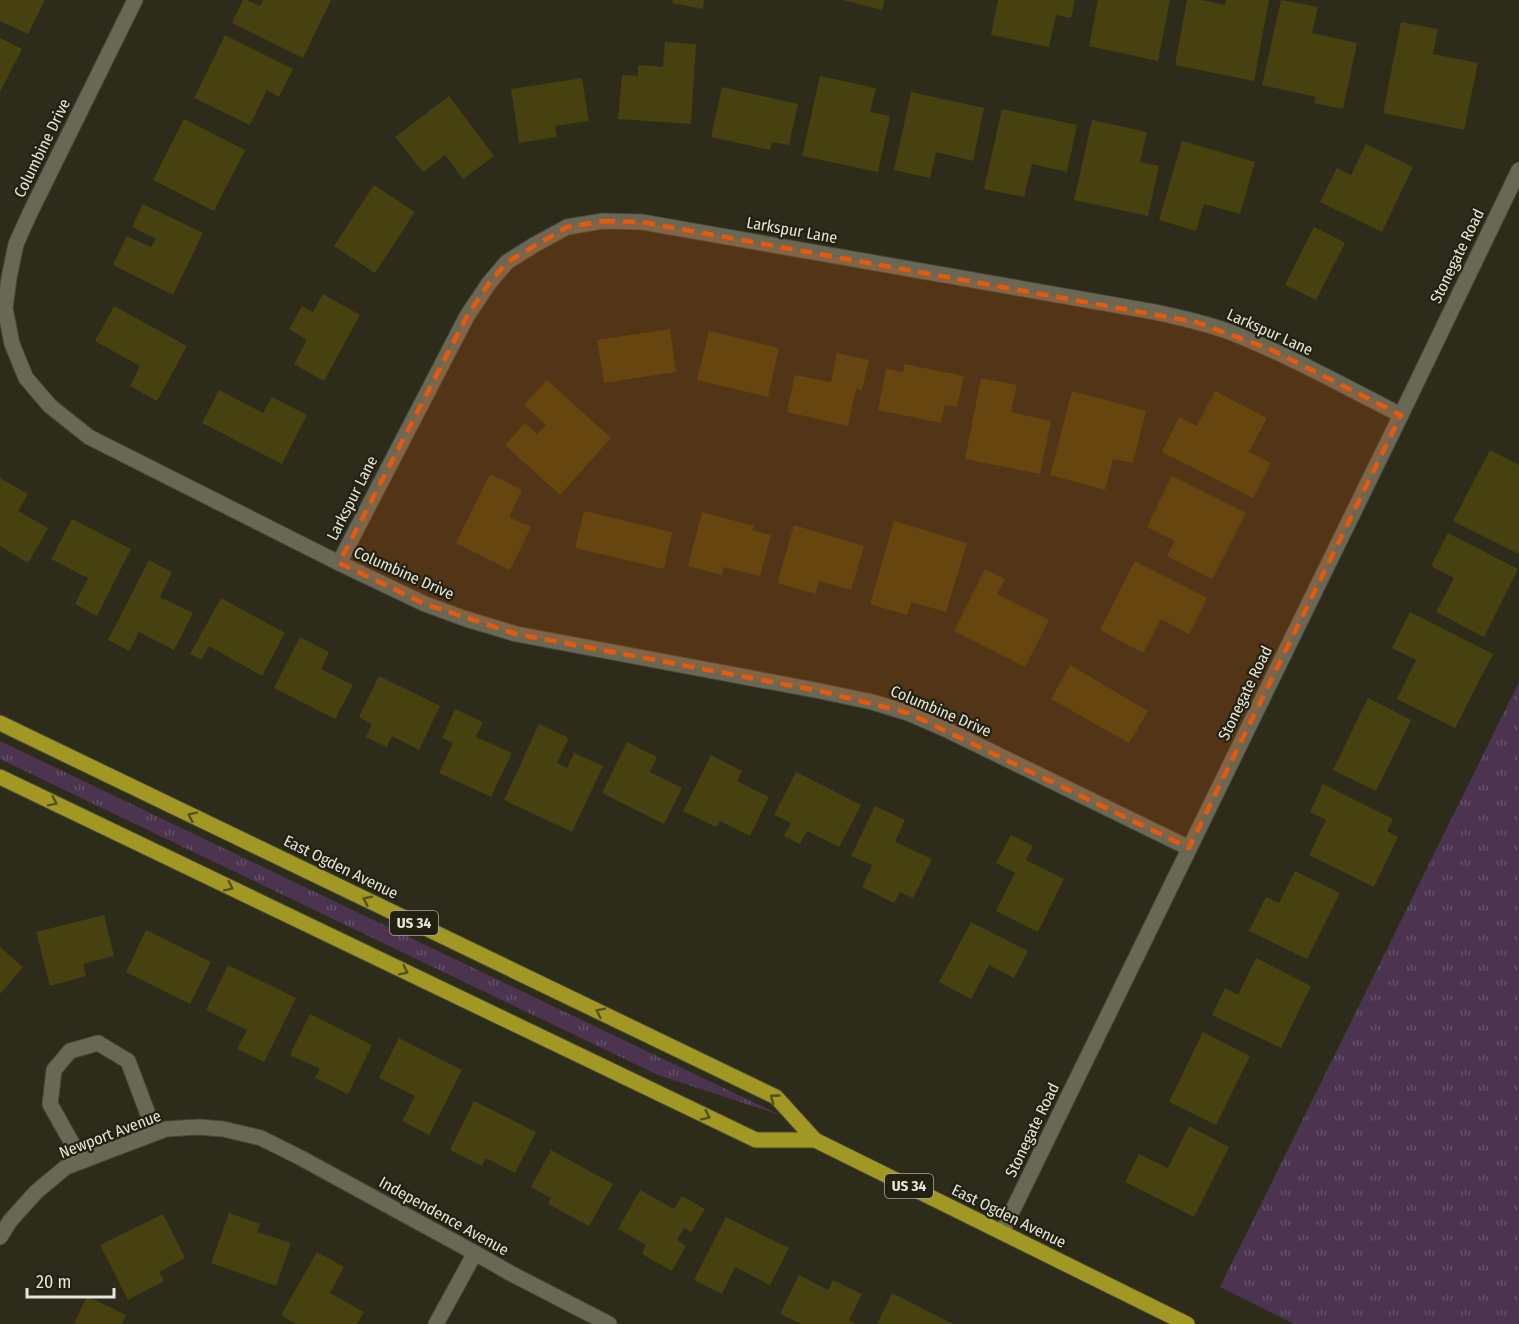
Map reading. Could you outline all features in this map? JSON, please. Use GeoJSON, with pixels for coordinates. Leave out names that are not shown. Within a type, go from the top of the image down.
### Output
{"type":"FeatureCollection","features":[{"type":"Feature","properties":{"kind":"main road","name":"East Ogden Avenue"},"geometry":{"type":"LineString","coordinates":[[0,723],[776,1097],[815,1140],[1187,1324]]}},
{"type":"Feature","properties":{"kind":"main road","name":"East Ogden Avenue"},"geometry":{"type":"LineString","coordinates":[[0,777],[756,1140],[815,1140]]}},
{"type":"Feature","properties":{"kind":"street","name":"Columbine Drive"},"geometry":{"type":"LineString","coordinates":[[135,0],[16,244],[5,308],[12,344],[26,378],[50,406],[89,436],[425,604],[516,634],[820,691],[872,702],[908,713],[1189,848]]}},
{"type":"Feature","properties":{"kind":"street","name":"Stonegate Road"},"geometry":{"type":"LineString","coordinates":[[1002,1232],[1519,170]]}},
{"type":"Feature","properties":{"kind":"street","name":"Larkspur Lane"},"geometry":{"type":"LineString","coordinates":[[339,563],[466,316],[489,283],[507,262],[567,227],[603,221],[654,224],[1196,321],[1233,333],[1270,349],[1401,415]]}},
{"type":"Feature","properties":{"kind":"street"},"geometry":{"type":"LineString","coordinates":[[82,1161],[50,1104],[54,1070],[70,1051],[98,1043],[128,1061],[155,1133]]}},
{"type":"Feature","properties":{"kind":"street","name":"Newport Avenue"},"geometry":{"type":"LineString","coordinates":[[0,1237],[10,1221],[36,1192],[66,1167],[155,1133],[198,1127],[223,1129],[261,1138]]}},
{"type":"Feature","properties":{"kind":"street","name":"Independence Avenue"},"geometry":{"type":"LineString","coordinates":[[261,1138],[609,1324]]}},
{"type":"Feature","properties":{"kind":"street"},"geometry":{"type":"LineString","coordinates":[[436,1324],[475,1252]]}},
{"type":"Feature","properties":{"kind":"highlighted area"},"geometry":{"type":"Polygon","coordinates":[[[603,221],[642,222],[1196,322],[1270,349],[1401,415],[1189,848],[908,713],[820,691],[516,634],[425,604],[339,563],[467,316],[489,283],[507,262],[567,227],[603,221]]]}},
{"type":"Feature","properties":{"kind":"green space"},"geometry":{"type":"Polygon","coordinates":[[[1519,682],[1519,1324],[1294,1324],[1220,1287],[1519,682]]]}},
{"type":"Feature","properties":{"kind":"green space"},"geometry":{"type":"Polygon","coordinates":[[[0,741],[780,1115],[658,1075],[0,759],[0,741]]]}},
{"type":"Feature","properties":{"kind":"building"},"geometry":{"type":"Polygon","coordinates":[[[0,0],[45,0],[28,34],[0,21],[0,0]]]}},
{"type":"Feature","properties":{"kind":"building"},"geometry":{"type":"Polygon","coordinates":[[[243,0],[260,6],[263,0],[331,0],[303,58],[232,23],[243,0]]]}},
{"type":"Feature","properties":{"kind":"building"},"geometry":{"type":"Polygon","coordinates":[[[673,0],[704,0],[703,9],[672,3],[673,0]]]}},
{"type":"Feature","properties":{"kind":"building"},"geometry":{"type":"Polygon","coordinates":[[[843,0],[885,0],[882,10],[843,0]]]}},
{"type":"Feature","properties":{"kind":"building"},"geometry":{"type":"Polygon","coordinates":[[[998,0],[1075,0],[1071,18],[1056,15],[1049,47],[991,35],[998,0]]]}},
{"type":"Feature","properties":{"kind":"building"},"geometry":{"type":"Polygon","coordinates":[[[1098,0],[1170,0],[1158,61],[1089,46],[1098,0]]]}},
{"type":"Feature","properties":{"kind":"building"},"geometry":{"type":"Polygon","coordinates":[[[1187,0],[1201,0],[1225,5],[1226,0],[1269,0],[1254,81],[1175,65],[1187,0]]]}},
{"type":"Feature","properties":{"kind":"building"},"geometry":{"type":"Polygon","coordinates":[[[1281,0],[1318,7],[1312,33],[1357,43],[1343,109],[1314,103],[1316,97],[1262,85],[1281,0]]]}},
{"type":"Feature","properties":{"kind":"building"},"geometry":{"type":"Polygon","coordinates":[[[1401,22],[1438,29],[1433,54],[1478,63],[1464,130],[1383,113],[1401,22]]]}},
{"type":"Feature","properties":{"kind":"building"},"geometry":{"type":"Polygon","coordinates":[[[225,35],[293,69],[279,97],[267,90],[250,125],[194,98],[225,35]]]}},
{"type":"Feature","properties":{"kind":"building"},"geometry":{"type":"Polygon","coordinates":[[[0,38],[22,49],[0,92],[0,38]]]}},
{"type":"Feature","properties":{"kind":"building"},"geometry":{"type":"Polygon","coordinates":[[[665,42],[696,44],[691,124],[618,119],[622,75],[638,76],[638,65],[663,67],[665,42]]]}},
{"type":"Feature","properties":{"kind":"building"},"geometry":{"type":"Polygon","coordinates":[[[820,76],[876,88],[870,112],[890,116],[878,172],[802,156],[820,76]]]}},
{"type":"Feature","properties":{"kind":"building"},"geometry":{"type":"Polygon","coordinates":[[[582,78],[589,121],[555,126],[557,137],[519,143],[511,89],[582,78]]]}},
{"type":"Feature","properties":{"kind":"building"},"geometry":{"type":"Polygon","coordinates":[[[722,87],[798,104],[789,145],[772,142],[770,150],[711,137],[722,87]]]}},
{"type":"Feature","properties":{"kind":"building"},"geometry":{"type":"Polygon","coordinates":[[[911,92],[984,108],[973,161],[936,152],[930,178],[894,170],[911,92]]]}},
{"type":"Feature","properties":{"kind":"building"},"geometry":{"type":"Polygon","coordinates":[[[449,96],[494,156],[463,179],[445,155],[423,172],[395,137],[449,96]]]}},
{"type":"Feature","properties":{"kind":"building"},"geometry":{"type":"Polygon","coordinates":[[[1002,109],[1077,125],[1067,172],[1032,164],[1024,197],[984,189],[1002,109]]]}},
{"type":"Feature","properties":{"kind":"building"},"geometry":{"type":"Polygon","coordinates":[[[184,119],[245,150],[214,211],[153,180],[184,119]]]}},
{"type":"Feature","properties":{"kind":"building"},"geometry":{"type":"Polygon","coordinates":[[[1092,120],[1147,132],[1140,162],[1159,166],[1148,216],[1074,200],[1092,120]]]}},
{"type":"Feature","properties":{"kind":"building"},"geometry":{"type":"Polygon","coordinates":[[[1182,141],[1255,162],[1240,214],[1204,204],[1196,231],[1159,220],[1182,141]]]}},
{"type":"Feature","properties":{"kind":"building"},"geometry":{"type":"Polygon","coordinates":[[[1366,144],[1413,167],[1382,232],[1320,202],[1337,168],[1351,175],[1366,144]]]}},
{"type":"Feature","properties":{"kind":"building"},"geometry":{"type":"Polygon","coordinates":[[[374,185],[415,212],[375,273],[334,246],[374,185]]]}},
{"type":"Feature","properties":{"kind":"building"},"geometry":{"type":"Polygon","coordinates":[[[143,204],[203,233],[173,295],[113,265],[127,236],[151,247],[156,239],[132,227],[143,204]]]}},
{"type":"Feature","properties":{"kind":"building"},"geometry":{"type":"Polygon","coordinates":[[[1314,227],[1345,243],[1316,300],[1285,285],[1314,227]]]}},
{"type":"Feature","properties":{"kind":"building"},"geometry":{"type":"Polygon","coordinates":[[[323,294],[360,315],[324,381],[294,364],[307,340],[289,329],[302,306],[313,312],[323,294]]]}},
{"type":"Feature","properties":{"kind":"building"},"geometry":{"type":"Polygon","coordinates":[[[114,306],[187,346],[157,401],[130,386],[140,366],[95,341],[114,306]]]}},
{"type":"Feature","properties":{"kind":"building"},"geometry":{"type":"Polygon","coordinates":[[[670,329],[676,372],[604,383],[597,340],[670,329]]]}},
{"type":"Feature","properties":{"kind":"building"},"geometry":{"type":"Polygon","coordinates":[[[709,331],[779,348],[768,397],[697,380],[709,331]]]}},
{"type":"Feature","properties":{"kind":"building"},"geometry":{"type":"Polygon","coordinates":[[[837,353],[869,360],[862,390],[856,389],[848,426],[787,412],[795,375],[831,382],[837,353]]]}},
{"type":"Feature","properties":{"kind":"building"},"geometry":{"type":"Polygon","coordinates":[[[904,364],[964,376],[957,407],[945,405],[941,423],[878,410],[886,369],[903,372],[904,364]]]}},
{"type":"Feature","properties":{"kind":"building"},"geometry":{"type":"Polygon","coordinates":[[[981,378],[1017,385],[1011,412],[1051,421],[1040,474],[965,459],[981,378]]]}},
{"type":"Feature","properties":{"kind":"building"},"geometry":{"type":"Polygon","coordinates":[[[547,380],[611,438],[560,495],[505,445],[525,423],[537,434],[546,425],[524,405],[547,380]]]}},
{"type":"Feature","properties":{"kind":"building"},"geometry":{"type":"Polygon","coordinates":[[[219,390],[263,413],[272,397],[307,415],[282,464],[202,423],[219,390]]]}},
{"type":"Feature","properties":{"kind":"building"},"geometry":{"type":"Polygon","coordinates":[[[1072,391],[1146,411],[1133,463],[1113,459],[1105,490],[1050,475],[1072,391]]]}},
{"type":"Feature","properties":{"kind":"building"},"geometry":{"type":"Polygon","coordinates":[[[1215,391],[1267,418],[1249,452],[1271,463],[1253,498],[1162,452],[1179,417],[1197,426],[1215,391]]]}},
{"type":"Feature","properties":{"kind":"building"},"geometry":{"type":"Polygon","coordinates":[[[1490,450],[1519,465],[1519,554],[1453,521],[1490,450]]]}},
{"type":"Feature","properties":{"kind":"building"},"geometry":{"type":"Polygon","coordinates":[[[490,474],[522,490],[509,517],[531,527],[510,570],[456,543],[490,474]]]}},
{"type":"Feature","properties":{"kind":"building"},"geometry":{"type":"Polygon","coordinates":[[[1172,476],[1246,513],[1212,579],[1167,556],[1175,541],[1147,527],[1172,476]]]}},
{"type":"Feature","properties":{"kind":"building"},"geometry":{"type":"Polygon","coordinates":[[[0,478],[28,494],[18,511],[48,528],[28,563],[0,546],[0,478]]]}},
{"type":"Feature","properties":{"kind":"building"},"geometry":{"type":"Polygon","coordinates":[[[584,511],[672,532],[664,569],[575,548],[584,511]]]}},
{"type":"Feature","properties":{"kind":"building"},"geometry":{"type":"Polygon","coordinates":[[[702,512],[754,526],[752,530],[771,535],[760,576],[724,567],[722,575],[688,566],[702,512]]]}},
{"type":"Feature","properties":{"kind":"building"},"geometry":{"type":"Polygon","coordinates":[[[72,519],[131,549],[97,616],[75,604],[88,578],[51,559],[72,519]]]}},
{"type":"Feature","properties":{"kind":"building"},"geometry":{"type":"Polygon","coordinates":[[[894,521],[967,543],[946,612],[911,602],[907,615],[870,604],[894,521]]]}},
{"type":"Feature","properties":{"kind":"building"},"geometry":{"type":"Polygon","coordinates":[[[794,525],[864,546],[851,590],[819,581],[815,594],[777,583],[794,525]]]}},
{"type":"Feature","properties":{"kind":"building"},"geometry":{"type":"Polygon","coordinates":[[[1448,533],[1518,569],[1484,637],[1436,612],[1454,578],[1431,566],[1448,533]]]}},
{"type":"Feature","properties":{"kind":"building"},"geometry":{"type":"Polygon","coordinates":[[[149,560],[172,572],[160,597],[193,613],[174,650],[139,632],[129,651],[108,640],[149,560]]]}},
{"type":"Feature","properties":{"kind":"building"},"geometry":{"type":"Polygon","coordinates":[[[1135,561],[1207,598],[1189,634],[1161,619],[1143,653],[1100,630],[1135,561]]]}},
{"type":"Feature","properties":{"kind":"building"},"geometry":{"type":"Polygon","coordinates":[[[985,569],[1005,579],[997,594],[1049,620],[1025,667],[954,631],[985,569]]]}},
{"type":"Feature","properties":{"kind":"building"},"geometry":{"type":"Polygon","coordinates":[[[221,598],[285,633],[262,676],[209,646],[201,660],[190,654],[221,598]]]}},
{"type":"Feature","properties":{"kind":"building"},"geometry":{"type":"Polygon","coordinates":[[[1410,612],[1493,654],[1455,728],[1397,699],[1416,660],[1392,648],[1410,612]]]}},
{"type":"Feature","properties":{"kind":"building"},"geometry":{"type":"Polygon","coordinates":[[[300,637],[329,652],[321,669],[353,685],[335,719],[274,688],[300,637]]]}},
{"type":"Feature","properties":{"kind":"building"},"geometry":{"type":"Polygon","coordinates":[[[1070,665],[1148,711],[1129,743],[1051,699],[1070,665]]]}},
{"type":"Feature","properties":{"kind":"building"},"geometry":{"type":"Polygon","coordinates":[[[379,676],[440,706],[419,750],[392,736],[387,747],[366,737],[372,724],[359,717],[379,676]]]}},
{"type":"Feature","properties":{"kind":"building"},"geometry":{"type":"Polygon","coordinates":[[[1368,698],[1411,720],[1376,791],[1333,770],[1368,698]]]}},
{"type":"Feature","properties":{"kind":"building"},"geometry":{"type":"Polygon","coordinates":[[[455,709],[483,722],[476,737],[512,753],[491,797],[439,773],[453,743],[442,738],[455,709]]]}},
{"type":"Feature","properties":{"kind":"building"},"geometry":{"type":"Polygon","coordinates":[[[539,724],[569,738],[557,763],[567,768],[574,753],[603,766],[572,832],[504,800],[539,724]]]}},
{"type":"Feature","properties":{"kind":"building"},"geometry":{"type":"Polygon","coordinates":[[[627,742],[657,757],[650,772],[682,788],[664,824],[602,793],[627,742]]]}},
{"type":"Feature","properties":{"kind":"building"},"geometry":{"type":"Polygon","coordinates":[[[711,755],[742,771],[737,781],[769,797],[750,836],[720,821],[716,827],[683,811],[711,755]]]}},
{"type":"Feature","properties":{"kind":"building"},"geometry":{"type":"Polygon","coordinates":[[[796,772],[861,805],[839,847],[807,831],[800,844],[784,836],[791,823],[774,815],[796,772]]]}},
{"type":"Feature","properties":{"kind":"building"},"geometry":{"type":"Polygon","coordinates":[[[1323,784],[1393,819],[1387,831],[1398,837],[1374,887],[1309,855],[1326,820],[1310,812],[1323,784]]]}},
{"type":"Feature","properties":{"kind":"building"},"geometry":{"type":"Polygon","coordinates":[[[875,806],[905,820],[895,842],[932,859],[913,898],[900,892],[894,903],[862,887],[872,865],[851,856],[875,806]]]}},
{"type":"Feature","properties":{"kind":"building"},"geometry":{"type":"Polygon","coordinates":[[[1011,835],[1033,846],[1026,860],[1064,879],[1038,932],[996,911],[1015,873],[996,863],[1011,835]]]}},
{"type":"Feature","properties":{"kind":"building"},"geometry":{"type":"Polygon","coordinates":[[[1295,871],[1340,893],[1307,959],[1249,931],[1266,897],[1279,903],[1295,871]]]}},
{"type":"Feature","properties":{"kind":"building"},"geometry":{"type":"Polygon","coordinates":[[[104,915],[114,956],[83,964],[86,976],[50,986],[36,932],[104,915]]]}},
{"type":"Feature","properties":{"kind":"building"},"geometry":{"type":"Polygon","coordinates":[[[971,922],[1028,951],[1014,978],[989,965],[971,999],[939,982],[971,922]]]}},
{"type":"Feature","properties":{"kind":"building"},"geometry":{"type":"Polygon","coordinates":[[[146,930],[211,962],[190,1004],[126,972],[146,930]]]}},
{"type":"Feature","properties":{"kind":"building"},"geometry":{"type":"Polygon","coordinates":[[[0,947],[23,967],[0,994],[0,947]]]}},
{"type":"Feature","properties":{"kind":"building"},"geometry":{"type":"Polygon","coordinates":[[[1256,958],[1311,986],[1281,1048],[1212,1015],[1225,988],[1238,995],[1256,958]]]}},
{"type":"Feature","properties":{"kind":"building"},"geometry":{"type":"Polygon","coordinates":[[[228,965],[296,998],[264,1062],[237,1049],[247,1030],[206,1010],[228,965]]]}},
{"type":"Feature","properties":{"kind":"building"},"geometry":{"type":"Polygon","coordinates":[[[310,1014],[372,1045],[348,1094],[315,1078],[320,1069],[290,1055],[310,1014]]]}},
{"type":"Feature","properties":{"kind":"building"},"geometry":{"type":"Polygon","coordinates":[[[1203,1032],[1250,1056],[1216,1125],[1169,1102],[1203,1032]]]}},
{"type":"Feature","properties":{"kind":"building"},"geometry":{"type":"Polygon","coordinates":[[[399,1038],[462,1070],[429,1135],[402,1121],[415,1096],[379,1078],[399,1038]]]}},
{"type":"Feature","properties":{"kind":"building"},"geometry":{"type":"Polygon","coordinates":[[[474,1101],[536,1132],[515,1173],[486,1158],[482,1166],[450,1150],[474,1101]]]}},
{"type":"Feature","properties":{"kind":"building"},"geometry":{"type":"Polygon","coordinates":[[[1189,1126],[1229,1147],[1194,1217],[1125,1182],[1139,1154],[1168,1168],[1189,1126]]]}},
{"type":"Feature","properties":{"kind":"building"},"geometry":{"type":"Polygon","coordinates":[[[551,1150],[613,1184],[589,1226],[548,1204],[551,1198],[531,1187],[551,1150]]]}},
{"type":"Feature","properties":{"kind":"building"},"geometry":{"type":"Polygon","coordinates":[[[640,1190],[674,1209],[682,1196],[705,1209],[691,1232],[684,1228],[677,1240],[686,1246],[672,1271],[642,1254],[646,1245],[618,1229],[640,1190]]]}},
{"type":"Feature","properties":{"kind":"building"},"geometry":{"type":"Polygon","coordinates":[[[229,1213],[260,1224],[257,1232],[291,1243],[276,1286],[211,1263],[229,1213]]]}},
{"type":"Feature","properties":{"kind":"building"},"geometry":{"type":"Polygon","coordinates":[[[163,1214],[185,1258],[159,1272],[164,1281],[128,1300],[100,1245],[163,1214]]]}},
{"type":"Feature","properties":{"kind":"building"},"geometry":{"type":"Polygon","coordinates":[[[726,1217],[789,1248],[770,1285],[735,1267],[722,1294],[694,1280],[726,1217]]]}},
{"type":"Feature","properties":{"kind":"building"},"geometry":{"type":"Polygon","coordinates":[[[317,1252],[344,1267],[330,1293],[364,1312],[357,1324],[296,1324],[281,1315],[317,1252]]]}},
{"type":"Feature","properties":{"kind":"building"},"geometry":{"type":"Polygon","coordinates":[[[799,1275],[828,1290],[833,1280],[862,1294],[849,1320],[856,1324],[801,1324],[780,1314],[799,1275]]]}},
{"type":"Feature","properties":{"kind":"building"},"geometry":{"type":"Polygon","coordinates":[[[892,1293],[953,1324],[877,1324],[892,1293]]]}},
{"type":"Feature","properties":{"kind":"building"},"geometry":{"type":"Polygon","coordinates":[[[87,1296],[126,1315],[122,1324],[74,1324],[87,1296]]]}}]}
